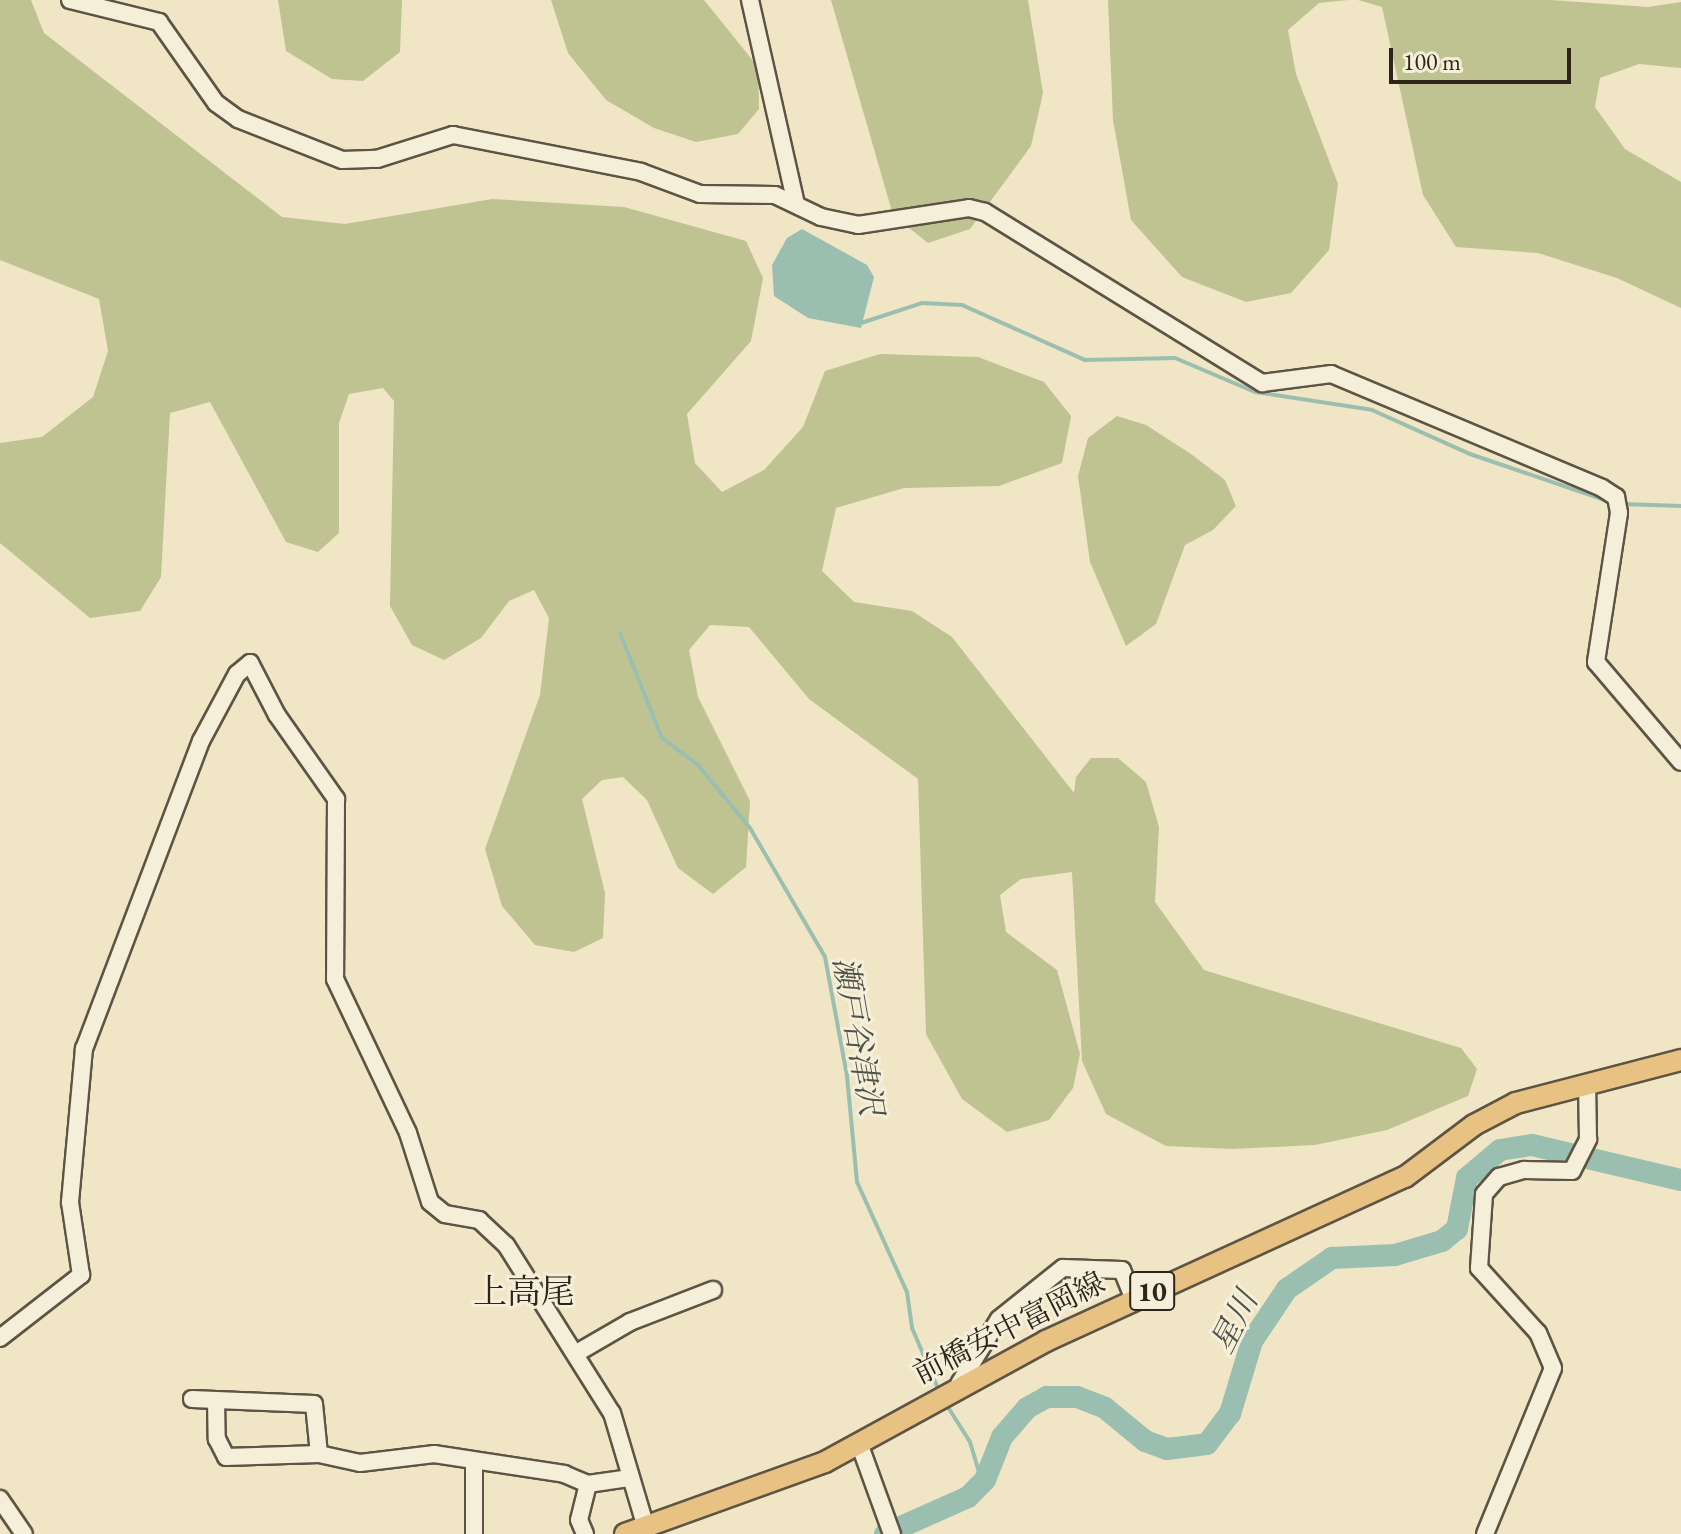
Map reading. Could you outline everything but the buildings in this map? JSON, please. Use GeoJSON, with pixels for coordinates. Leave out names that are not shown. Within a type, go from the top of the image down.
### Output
{"type":"FeatureCollection","features":[{"type":"Feature","properties":{"kind":"main road","name":"前橋安中富岡線"},"geometry":{"type":"LineString","coordinates":[[625,1534],[796,1476],[959,1384],[1134,1299],[1405,1177],[1474,1125],[1516,1103],[1681,1060]]}},
{"type":"Feature","properties":{"kind":"street"},"geometry":{"type":"LineString","coordinates":[[70,0],[159,22],[216,103],[238,119],[342,160],[377,159],[453,135],[641,172],[700,194],[795,200],[821,217],[858,225],[969,208],[985,212],[1262,383],[1331,374],[1609,491],[1619,513],[1596,662],[1681,762]]}},
{"type":"Feature","properties":{"kind":"street"},"geometry":{"type":"LineString","coordinates":[[750,0],[795,200]]}},
{"type":"Feature","properties":{"kind":"street"},"geometry":{"type":"LineString","coordinates":[[0,1338],[81,1275],[70,1202],[84,1049],[201,741],[237,674],[250,663],[277,715],[336,799],[335,979],[408,1133],[430,1202],[435,1210],[495,1230],[612,1413],[646,1528]]}},
{"type":"Feature","properties":{"kind":"street"},"geometry":{"type":"LineString","coordinates":[[1485,1534],[1553,1368],[1538,1333],[1479,1268],[1484,1194],[1499,1177],[1524,1170],[1572,1171],[1588,1139],[1587,1084]]}},
{"type":"Feature","properties":{"kind":"street"},"geometry":{"type":"LineString","coordinates":[[959,1384],[999,1319],[1063,1268],[1122,1270],[1134,1299]]}},
{"type":"Feature","properties":{"kind":"street"},"geometry":{"type":"LineString","coordinates":[[575,1354],[630,1322],[713,1290]]}},
{"type":"Feature","properties":{"kind":"street"},"geometry":{"type":"LineString","coordinates":[[192,1399],[314,1404],[319,1454]]}},
{"type":"Feature","properties":{"kind":"street"},"geometry":{"type":"LineString","coordinates":[[216,1400],[217,1439],[226,1457],[319,1454],[360,1463],[434,1454],[564,1474],[588,1484],[629,1478]]}},
{"type":"Feature","properties":{"kind":"street"},"geometry":{"type":"LineString","coordinates":[[859,1443],[892,1534]]}},
{"type":"Feature","properties":{"kind":"street"},"geometry":{"type":"LineString","coordinates":[[474,1461],[474,1534]]}},
{"type":"Feature","properties":{"kind":"street"},"geometry":{"type":"LineString","coordinates":[[585,1534],[579,1520],[588,1484]]}},
{"type":"Feature","properties":{"kind":"street"},"geometry":{"type":"LineString","coordinates":[[0,1499],[24,1534]]}},
{"type":"Feature","properties":{"kind":"green space"},"geometry":{"type":"Polygon","coordinates":[[[0,0],[31,0],[44,33],[282,217],[345,224],[492,199],[624,207],[746,241],[763,278],[751,341],[687,414],[695,463],[722,492],[764,470],[803,427],[825,371],[880,354],[978,357],[1044,382],[1071,416],[1062,463],[999,486],[904,488],[836,508],[822,571],[854,602],[912,611],[952,637],[1074,793],[1076,777],[1091,758],[1118,758],[1146,782],[1159,827],[1155,902],[1204,970],[1461,1048],[1477,1069],[1468,1096],[1387,1130],[1315,1145],[1233,1149],[1166,1146],[1106,1114],[1082,1061],[1072,872],[1021,879],[1000,895],[1006,932],[1057,970],[1080,1054],[1073,1088],[1049,1120],[1007,1132],[962,1099],[926,1034],[918,779],[809,699],[749,627],[710,625],[689,650],[698,697],[750,801],[746,867],[713,894],[678,868],[647,800],[623,777],[602,780],[582,799],[605,893],[603,938],[574,952],[535,945],[502,906],[485,849],[540,695],[549,618],[534,590],[509,601],[481,638],[444,660],[412,645],[390,606],[394,401],[383,388],[349,394],[339,423],[339,533],[318,552],[286,542],[210,402],[170,413],[161,577],[140,611],[90,618],[0,543],[0,443],[42,437],[93,397],[108,351],[99,299],[0,260],[0,0]]]}},
{"type":"Feature","properties":{"kind":"green space"},"geometry":{"type":"Polygon","coordinates":[[[278,0],[402,0],[400,52],[363,81],[332,79],[286,51],[278,0]]]}},
{"type":"Feature","properties":{"kind":"green space"},"geometry":{"type":"Polygon","coordinates":[[[551,0],[704,0],[758,67],[759,109],[738,134],[696,142],[654,128],[606,100],[568,53],[551,0]]]}},
{"type":"Feature","properties":{"kind":"green space"},"geometry":{"type":"Polygon","coordinates":[[[831,0],[1028,0],[1043,93],[1031,146],[970,229],[928,243],[893,215],[831,0]]]}},
{"type":"Feature","properties":{"kind":"green space"},"geometry":{"type":"Polygon","coordinates":[[[1108,0],[1348,0],[1319,3],[1288,30],[1296,74],[1338,184],[1329,250],[1291,293],[1246,302],[1182,277],[1131,220],[1113,120],[1108,0]]]}},
{"type":"Feature","properties":{"kind":"green space"},"geometry":{"type":"Polygon","coordinates":[[[1358,0],[1551,0],[1648,7],[1681,2],[1681,68],[1639,64],[1600,78],[1595,107],[1625,149],[1681,182],[1681,308],[1617,278],[1538,253],[1456,247],[1423,195],[1382,7],[1358,0]]]}},
{"type":"Feature","properties":{"kind":"green space"},"geometry":{"type":"Polygon","coordinates":[[[1117,416],[1146,425],[1191,454],[1225,480],[1236,506],[1213,530],[1185,545],[1156,624],[1126,646],[1090,562],[1078,476],[1088,438],[1117,416]]]}},
{"type":"Feature","properties":{"kind":"shaded area"},"geometry":{"type":"Polygon","coordinates":[[[802,229],[867,265],[874,277],[861,328],[808,318],[774,296],[772,265],[787,238],[802,229]]]}},
{"type":"Feature","properties":{"kind":"waterway"},"geometry":{"type":"LineString","coordinates":[[858,324],[922,303],[962,305],[1085,360],[1175,358],[1255,392],[1372,410],[1470,454],[1613,503]]}},
{"type":"Feature","properties":{"kind":"waterway"},"geometry":{"type":"LineString","coordinates":[[1622,504],[1681,506]]}},
{"type":"Feature","properties":{"kind":"waterway","name":"瀬戸谷津沢"},"geometry":{"type":"LineString","coordinates":[[620,633],[662,738],[698,765],[750,828],[825,957],[847,1076],[857,1182],[907,1292],[912,1328],[940,1393]]}},
{"type":"Feature","properties":{"kind":"waterway","name":"星川"},"geometry":{"type":"LineString","coordinates":[[885,1534],[968,1497],[985,1480],[1002,1437],[1027,1408],[1047,1397],[1077,1397],[1105,1408],[1145,1441],[1167,1449],[1207,1444],[1230,1414],[1252,1341],[1287,1289],[1332,1258],[1395,1255],[1442,1241],[1457,1229],[1467,1178],[1500,1150],[1532,1145],[1681,1180]]}},
{"type":"Feature","properties":{"kind":"waterway","name":"瀬戸谷津沢"},"geometry":{"type":"LineString","coordinates":[[946,1404],[970,1442],[982,1482]]}},
{"type":"Feature","properties":{"kind":"district","name":"上高尾"},"geometry":{"type":"Point","coordinates":[524,1292]}}]}
